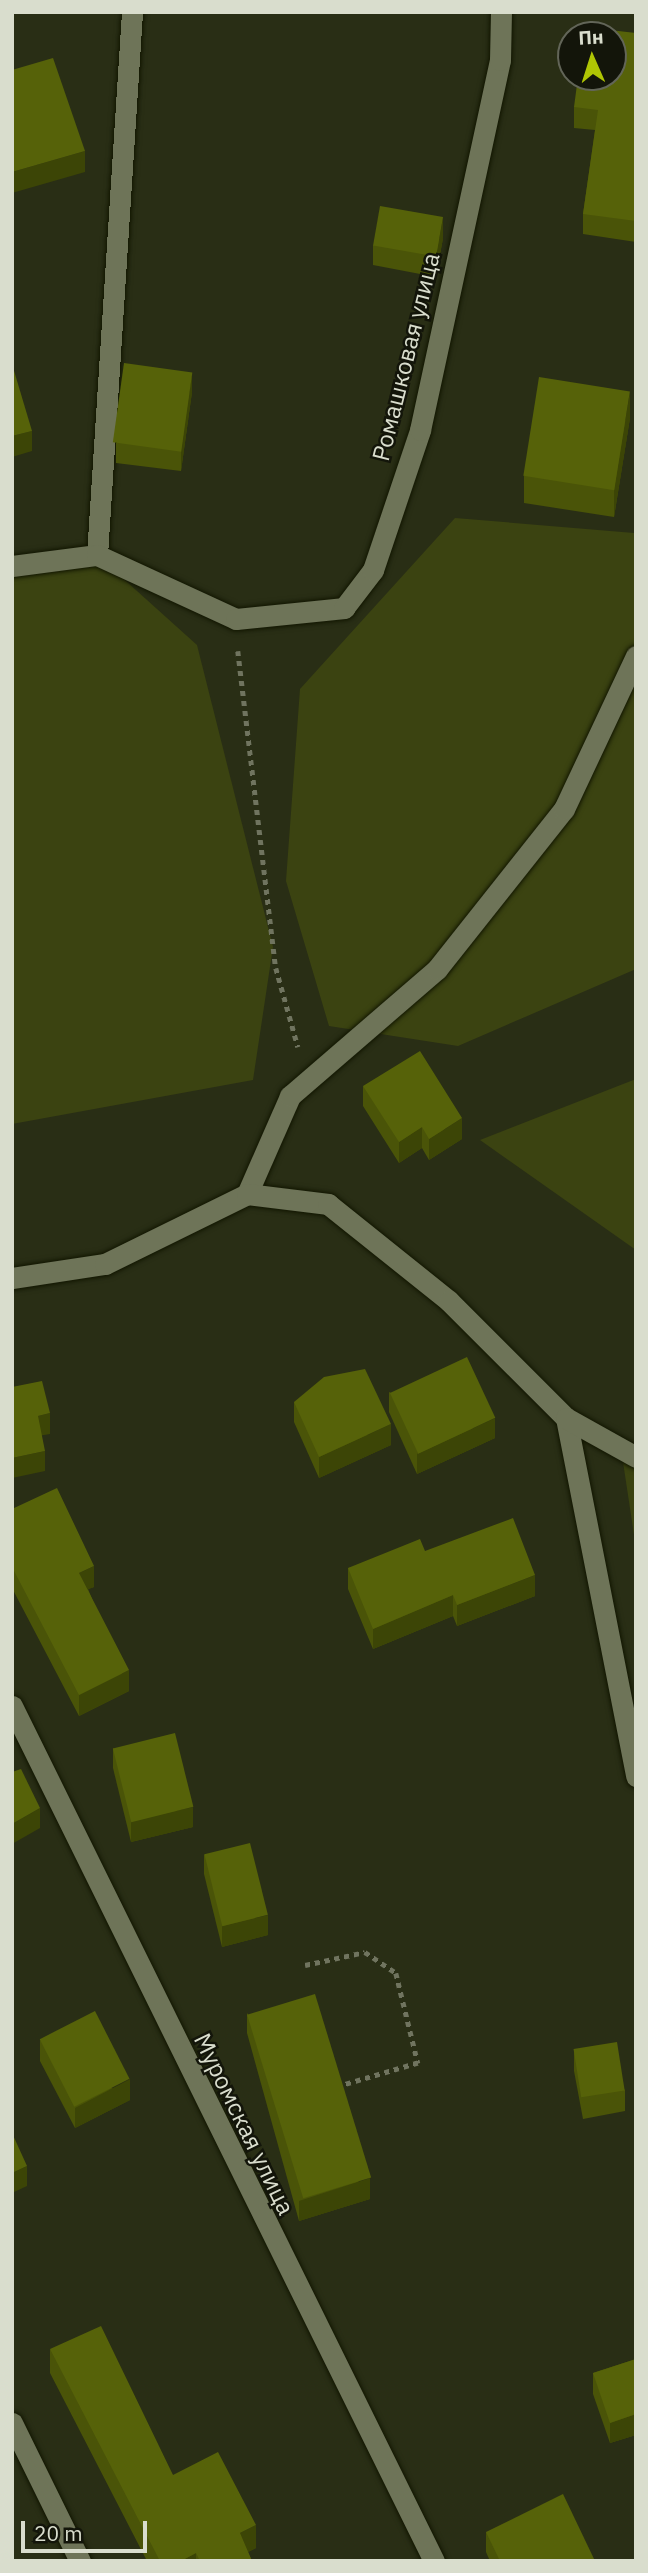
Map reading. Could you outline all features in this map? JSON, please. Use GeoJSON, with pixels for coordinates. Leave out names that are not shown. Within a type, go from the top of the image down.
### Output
{"type":"FeatureCollection","features":[{"type":"Feature","properties":{"kind":"street"},"geometry":{"type":"LineString","coordinates":[[97,555],[131,12]]}},
{"type":"Feature","properties":{"kind":"street","name":"Ромашковая улица"},"geometry":{"type":"LineString","coordinates":[[236,619],[344,608],[373,570],[420,430],[500,60],[501,12]]}},
{"type":"Feature","properties":{"kind":"street"},"geometry":{"type":"LineString","coordinates":[[12,566],[97,555],[236,619]]}},
{"type":"Feature","properties":{"kind":"street"},"geometry":{"type":"LineString","coordinates":[[247,1194],[290,1096],[437,969],[564,809],[636,656]]}},
{"type":"Feature","properties":{"kind":"street"},"geometry":{"type":"LineString","coordinates":[[12,1278],[106,1264],[247,1194],[328,1204],[449,1301],[566,1418],[636,1457]]}},
{"type":"Feature","properties":{"kind":"street"},"geometry":{"type":"LineString","coordinates":[[566,1418],[636,1776]]}},
{"type":"Feature","properties":{"kind":"street","name":"Муромская улица"},"geometry":{"type":"LineString","coordinates":[[12,1706],[434,2561]]}},
{"type":"Feature","properties":{"kind":"street"},"geometry":{"type":"LineString","coordinates":[[12,2423],[80,2561]]}},
{"type":"Feature","properties":{"kind":"path"},"geometry":{"type":"LineString","coordinates":[[236,619],[276,968],[299,1050],[290,1096]]}},
{"type":"Feature","properties":{"kind":"path"},"geometry":{"type":"LineString","coordinates":[[305,1965],[365,1952],[396,1973],[418,2063],[340,2086]]}},
{"type":"Feature","properties":{"kind":"green space"},"geometry":{"type":"Polygon","coordinates":[[[455,518],[634,533],[636,528],[636,969],[458,1046],[329,1026],[286,881],[300,689],[455,518]]]}},
{"type":"Feature","properties":{"kind":"green space"},"geometry":{"type":"Polygon","coordinates":[[[97,555],[197,645],[273,947],[253,1080],[12,1124],[12,566],[97,555]]]}},
{"type":"Feature","properties":{"kind":"green space"},"geometry":{"type":"Polygon","coordinates":[[[636,1079],[636,1250],[480,1140],[636,1079]]]}},
{"type":"Feature","properties":{"kind":"green space"},"geometry":{"type":"Polygon","coordinates":[[[620,1442],[636,1451],[636,1548],[620,1442]]]}},
{"type":"Feature","properties":{"kind":"building"},"geometry":{"type":"Polygon","coordinates":[[[627,32],[636,33],[636,221],[583,214],[598,110],[574,107],[576,91],[627,91],[627,32]]]}},
{"type":"Feature","properties":{"kind":"building"},"geometry":{"type":"Polygon","coordinates":[[[53,58],[85,151],[12,172],[12,70],[53,58]]]}},
{"type":"Feature","properties":{"kind":"building"},"geometry":{"type":"Polygon","coordinates":[[[380,206],[443,217],[436,257],[373,245],[380,206]]]}},
{"type":"Feature","properties":{"kind":"building"},"geometry":{"type":"Polygon","coordinates":[[[124,363],[192,373],[181,452],[113,442],[124,363]]]}},
{"type":"Feature","properties":{"kind":"building"},"geometry":{"type":"Polygon","coordinates":[[[12,364],[32,431],[12,436],[12,364]]]}},
{"type":"Feature","properties":{"kind":"building"},"geometry":{"type":"Polygon","coordinates":[[[539,377],[630,391],[614,490],[523,476],[539,377]]]}},
{"type":"Feature","properties":{"kind":"building"},"geometry":{"type":"Polygon","coordinates":[[[420,1051],[462,1118],[429,1139],[422,1127],[399,1142],[363,1086],[420,1051]]]}},
{"type":"Feature","properties":{"kind":"building"},"geometry":{"type":"Polygon","coordinates":[[[467,1357],[495,1418],[418,1454],[390,1393],[467,1357]]]}},
{"type":"Feature","properties":{"kind":"building"},"geometry":{"type":"Polygon","coordinates":[[[365,1369],[391,1424],[319,1457],[294,1402],[324,1377],[365,1369]]]}},
{"type":"Feature","properties":{"kind":"building"},"geometry":{"type":"Polygon","coordinates":[[[42,1381],[50,1413],[38,1416],[45,1451],[12,1458],[12,1387],[42,1381]]]}},
{"type":"Feature","properties":{"kind":"building"},"geometry":{"type":"Polygon","coordinates":[[[57,1488],[94,1566],[79,1573],[129,1670],[79,1695],[12,1567],[12,1509],[57,1488]]]}},
{"type":"Feature","properties":{"kind":"building"},"geometry":{"type":"Polygon","coordinates":[[[513,1518],[535,1575],[457,1605],[453,1595],[373,1629],[348,1568],[420,1539],[425,1551],[513,1518]]]}},
{"type":"Feature","properties":{"kind":"building"},"geometry":{"type":"Polygon","coordinates":[[[175,1733],[193,1807],[131,1822],[113,1748],[175,1733]]]}},
{"type":"Feature","properties":{"kind":"building"},"geometry":{"type":"Polygon","coordinates":[[[21,1769],[40,1808],[12,1824],[12,1772],[21,1769]]]}},
{"type":"Feature","properties":{"kind":"building"},"geometry":{"type":"Polygon","coordinates":[[[250,1843],[268,1915],[222,1926],[204,1854],[250,1843]]]}},
{"type":"Feature","properties":{"kind":"building"},"geometry":{"type":"Polygon","coordinates":[[[315,1994],[371,2178],[303,2198],[247,2015],[315,1994]]]}},
{"type":"Feature","properties":{"kind":"building"},"geometry":{"type":"Polygon","coordinates":[[[95,2011],[130,2079],[74,2107],[40,2039],[95,2011]]]}},
{"type":"Feature","properties":{"kind":"building"},"geometry":{"type":"Polygon","coordinates":[[[617,2042],[625,2090],[581,2097],[574,2049],[617,2042]]]}},
{"type":"Feature","properties":{"kind":"building"},"geometry":{"type":"Polygon","coordinates":[[[12,2133],[27,2166],[12,2173],[12,2133]]]}},
{"type":"Feature","properties":{"kind":"building"},"geometry":{"type":"Polygon","coordinates":[[[101,2326],[173,2475],[218,2452],[256,2525],[240,2533],[252,2561],[200,2561],[196,2553],[181,2561],[160,2561],[50,2349],[101,2326]]]}},
{"type":"Feature","properties":{"kind":"building"},"geometry":{"type":"Polygon","coordinates":[[[636,2359],[636,2414],[610,2423],[593,2373],[636,2359]]]}},
{"type":"Feature","properties":{"kind":"building"},"geometry":{"type":"Polygon","coordinates":[[[563,2494],[595,2561],[500,2561],[486,2532],[563,2494]]]}}]}
